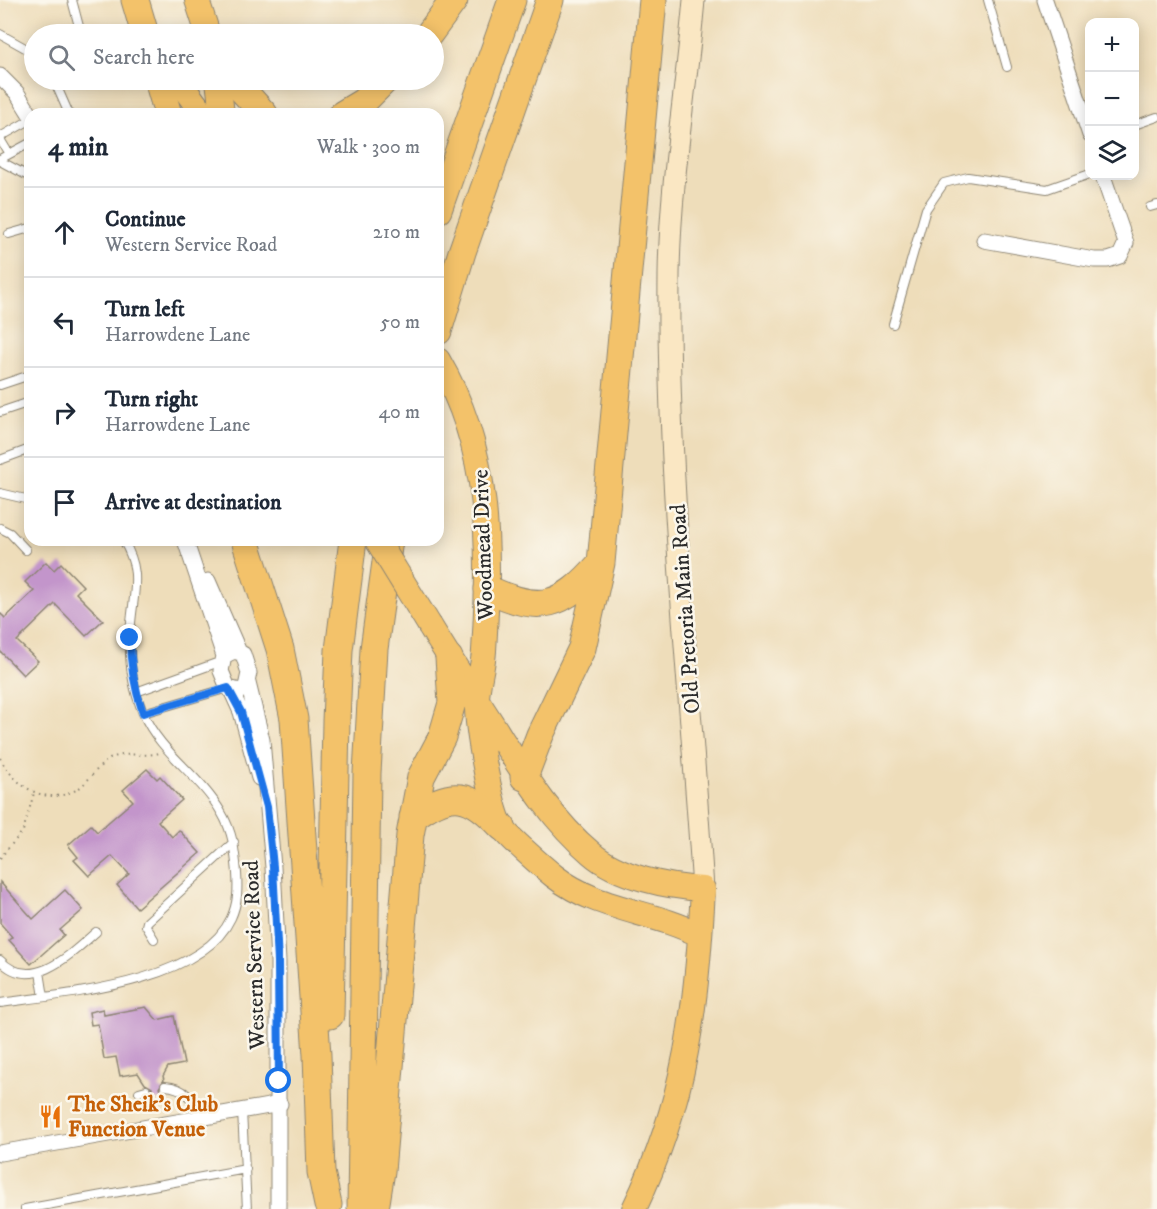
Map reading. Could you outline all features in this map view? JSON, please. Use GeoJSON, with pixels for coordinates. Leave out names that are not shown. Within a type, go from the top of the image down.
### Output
{"type":"FeatureCollection","features":[{"type":"Feature","properties":{"kind":"highway"},"geometry":{"type":"LineString","coordinates":[[135,0],[142,24]]}},
{"type":"Feature","properties":{"kind":"highway"},"geometry":{"type":"LineString","coordinates":[[436,24],[454,0]]}},
{"type":"Feature","properties":{"kind":"highway"},"geometry":{"type":"LineString","coordinates":[[444,193],[512,0]]}},
{"type":"Feature","properties":{"kind":"highway"},"geometry":{"type":"LineString","coordinates":[[444,311],[462,252],[550,0]]}},
{"type":"Feature","properties":{"kind":"highway"},"geometry":{"type":"LineString","coordinates":[[524,777],[540,735],[582,648],[601,563],[653,0]]}},
{"type":"Feature","properties":{"kind":"highway"},"geometry":{"type":"LineString","coordinates":[[161,90],[166,108]]}},
{"type":"Feature","properties":{"kind":"highway"},"geometry":{"type":"LineString","coordinates":[[242,90],[259,108]]}},
{"type":"Feature","properties":{"kind":"highway"},"geometry":{"type":"LineString","coordinates":[[355,108],[374,90]]}},
{"type":"Feature","properties":{"kind":"highway"},"geometry":{"type":"LineString","coordinates":[[247,546],[280,649],[294,719],[317,1055],[321,1172],[328,1207]]}},
{"type":"Feature","properties":{"kind":"highway"},"geometry":{"type":"LineString","coordinates":[[328,1207],[336,721],[339,650],[352,546]]}},
{"type":"Feature","properties":{"kind":"highway"},"geometry":{"type":"LineString","coordinates":[[361,1209],[367,762],[374,649],[388,546]]}},
{"type":"Feature","properties":{"kind":"highway"},"geometry":{"type":"LineString","coordinates":[[488,589],[510,600],[529,604],[547,603],[562,599],[578,589],[601,563]]}},
{"type":"Feature","properties":{"kind":"highway"},"geometry":{"type":"LineString","coordinates":[[375,1209],[381,1171],[413,817],[421,777],[442,737],[452,704],[449,658]]}},
{"type":"Feature","properties":{"kind":"highway"},"geometry":{"type":"LineString","coordinates":[[413,817],[434,801],[453,796],[484,808],[502,827]]}},
{"type":"Feature","properties":{"kind":"main road"},"geometry":{"type":"LineString","coordinates":[[141,0],[152,24]]}},
{"type":"Feature","properties":{"kind":"main road"},"geometry":{"type":"LineString","coordinates":[[197,0],[205,24]]}},
{"type":"Feature","properties":{"kind":"main road","name":"Old Pretoria Main Road"},"geometry":{"type":"LineString","coordinates":[[634,1209],[671,1121],[681,1083],[694,1015],[703,889],[674,465],[669,319],[673,190],[693,0]]}},
{"type":"Feature","properties":{"kind":"main road"},"geometry":{"type":"LineString","coordinates":[[185,90],[199,108]]}},
{"type":"Feature","properties":{"kind":"main road"},"geometry":{"type":"LineString","coordinates":[[219,90],[221,108]]}},
{"type":"Feature","properties":{"kind":"main road","name":"Woodmead Drive"},"geometry":{"type":"LineString","coordinates":[[444,372],[466,418],[482,478],[488,589],[484,658],[477,701],[483,757],[502,827]]}},
{"type":"Feature","properties":{"kind":"main road","name":"Woodmead Drive"},"geometry":{"type":"LineString","coordinates":[[381,546],[524,777],[563,825],[592,854],[612,867],[656,883],[703,889]]}},
{"type":"Feature","properties":{"kind":"main road"},"geometry":{"type":"LineString","coordinates":[[502,827],[554,876],[585,896],[623,911],[664,918],[700,935]]}},
{"type":"Feature","properties":{"kind":"street"},"geometry":{"type":"LineString","coordinates":[[1045,0],[1086,126]]}},
{"type":"Feature","properties":{"kind":"street"},"geometry":{"type":"LineString","coordinates":[[0,76],[26,108]]}},
{"type":"Feature","properties":{"kind":"street"},"geometry":{"type":"LineString","coordinates":[[984,240],[1094,261],[1120,256],[1126,243],[1104,180]]}},
{"type":"Feature","properties":{"kind":"street"},"geometry":{"type":"LineString","coordinates":[[187,546],[223,658],[221,671],[230,689],[240,691],[248,683],[247,662],[239,652],[195,546]]}},
{"type":"Feature","properties":{"kind":"street"},"geometry":{"type":"LineString","coordinates":[[223,658],[228,652],[239,652]]}},
{"type":"Feature","properties":{"kind":"street","name":"Western Service Road"},"geometry":{"type":"LineString","coordinates":[[248,683],[262,740],[273,867],[278,962],[280,1104],[278,1209]]}},
{"type":"Feature","properties":{"kind":"street","name":"Western Service Road"},"geometry":{"type":"LineString","coordinates":[[230,689],[241,712],[267,807]]}},
{"type":"Feature","properties":{"kind":"street"},"geometry":{"type":"LineString","coordinates":[[0,1152],[280,1104]]}},
{"type":"Feature","properties":{"kind":"lane"},"geometry":{"type":"LineString","coordinates":[[72,0],[78,24]]}},
{"type":"Feature","properties":{"kind":"lane"},"geometry":{"type":"LineString","coordinates":[[988,0],[1007,67]]}},
{"type":"Feature","properties":{"kind":"lane"},"geometry":{"type":"LineString","coordinates":[[0,34],[24,47]]}},
{"type":"Feature","properties":{"kind":"lane"},"geometry":{"type":"LineString","coordinates":[[58,90],[66,108]]}},
{"type":"Feature","properties":{"kind":"lane"},"geometry":{"type":"LineString","coordinates":[[1139,123],[1157,117]]}},
{"type":"Feature","properties":{"kind":"lane"},"geometry":{"type":"LineString","coordinates":[[9,154],[0,138],[24,124]]}},
{"type":"Feature","properties":{"kind":"lane"},"geometry":{"type":"LineString","coordinates":[[24,146],[0,160],[24,174]]}},
{"type":"Feature","properties":{"kind":"lane"},"geometry":{"type":"LineString","coordinates":[[893,324],[926,209],[944,183],[968,177],[1047,189],[1085,175]]}},
{"type":"Feature","properties":{"kind":"lane"},"geometry":{"type":"LineString","coordinates":[[9,234],[24,230]]}},
{"type":"Feature","properties":{"kind":"lane"},"geometry":{"type":"LineString","coordinates":[[0,385],[24,377]]}},
{"type":"Feature","properties":{"kind":"lane"},"geometry":{"type":"LineString","coordinates":[[0,411],[24,404]]}},
{"type":"Feature","properties":{"kind":"lane"},"geometry":{"type":"LineString","coordinates":[[0,460],[24,451]]}},
{"type":"Feature","properties":{"kind":"lane"},"geometry":{"type":"LineString","coordinates":[[0,493],[24,499]]}},
{"type":"Feature","properties":{"kind":"lane"},"geometry":{"type":"LineString","coordinates":[[0,528],[10,532],[26,550]]}},
{"type":"Feature","properties":{"kind":"lane"},"geometry":{"type":"LineString","coordinates":[[0,1003],[122,985],[165,970],[206,947],[226,927],[237,901],[234,842],[231,830],[210,795],[169,751],[143,713],[136,692],[130,654],[131,622],[136,597],[135,575],[132,556],[126,546]]}},
{"type":"Feature","properties":{"kind":"lane"},"geometry":{"type":"LineString","coordinates":[[136,692],[223,658]]}},
{"type":"Feature","properties":{"kind":"lane"},"geometry":{"type":"LineString","coordinates":[[143,713],[230,689]]}},
{"type":"Feature","properties":{"kind":"lane"},"geometry":{"type":"LineString","coordinates":[[154,939],[146,926],[147,922],[234,842]]}},
{"type":"Feature","properties":{"kind":"lane"},"geometry":{"type":"LineString","coordinates":[[0,960],[14,969],[40,972],[67,957],[96,932]]}},
{"type":"Feature","properties":{"kind":"lane"},"geometry":{"type":"LineString","coordinates":[[40,972],[44,997]]}},
{"type":"Feature","properties":{"kind":"lane"},"geometry":{"type":"LineString","coordinates":[[165,1086],[183,1090],[191,1098],[201,1118]]}},
{"type":"Feature","properties":{"kind":"lane"},"geometry":{"type":"LineString","coordinates":[[242,1111],[247,1209]]}},
{"type":"Feature","properties":{"kind":"lane"},"geometry":{"type":"LineString","coordinates":[[25,1209],[246,1169]]}},
{"type":"Feature","properties":{"kind":"path"},"geometry":{"type":"LineString","coordinates":[[0,758],[6,770],[21,786],[34,793],[72,792],[114,757],[142,757],[160,753],[166,760]]}},
{"type":"Feature","properties":{"kind":"path"},"geometry":{"type":"LineString","coordinates":[[0,858],[23,831],[34,793]]}},
{"type":"Feature","properties":{"kind":"building"},"geometry":{"type":"Polygon","coordinates":[[[46,562],[54,570],[61,563],[83,586],[76,593],[103,620],[86,636],[55,604],[17,641],[38,661],[23,675],[0,651],[0,613],[5,618],[34,591],[25,582],[46,562]]]}},
{"type":"Feature","properties":{"kind":"building"},"geometry":{"type":"Polygon","coordinates":[[[147,769],[157,779],[160,776],[182,800],[158,821],[172,837],[179,830],[200,853],[137,908],[117,885],[129,874],[112,856],[89,876],[74,860],[78,857],[68,845],[91,825],[97,832],[133,801],[123,790],[147,769]]]}},
{"type":"Feature","properties":{"kind":"building"},"geometry":{"type":"Polygon","coordinates":[[[0,882],[33,919],[65,890],[83,910],[60,930],[64,935],[31,964],[9,940],[12,937],[0,923],[0,882]]]}},
{"type":"Feature","properties":{"kind":"building"},"geometry":{"type":"Polygon","coordinates":[[[146,1007],[157,1020],[174,1016],[184,1064],[168,1067],[163,1076],[164,1080],[159,1088],[166,1092],[167,1098],[148,1102],[147,1096],[151,1094],[152,1088],[145,1084],[138,1073],[120,1076],[116,1057],[104,1059],[98,1024],[91,1025],[89,1012],[103,1009],[104,1015],[146,1007]]]}},
{"type":"Feature","properties":{"kind":"place","name":"The Sheik's Club Function Venue"},"geometry":{"type":"Point","coordinates":[50,1116]}},
{"type":"Feature","properties":{"kind":"route"},"geometry":{"type":"LineString","coordinates":[[130,638],[136,692],[143,713],[228,688],[241,712],[267,807],[278,962],[279,1081]]}}]}
